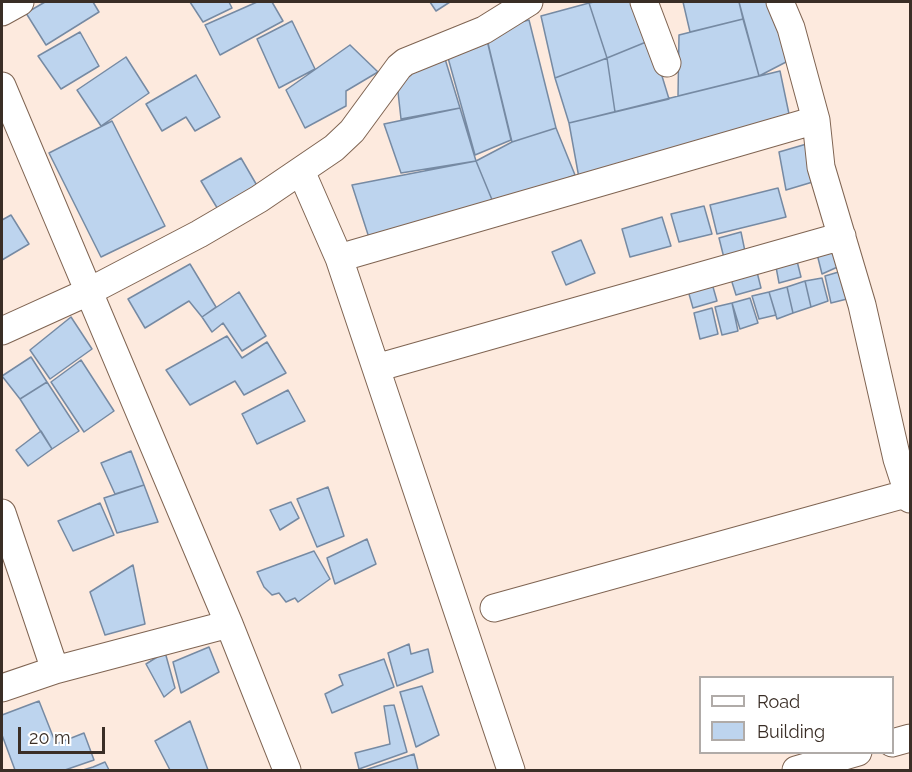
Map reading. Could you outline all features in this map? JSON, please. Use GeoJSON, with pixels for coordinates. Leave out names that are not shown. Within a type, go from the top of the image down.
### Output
{"type":"FeatureCollection","features":[{"type":"Feature","properties":{"kind":"street"},"geometry":{"type":"LineString","coordinates":[[2,12],[20,2]]}},
{"type":"Feature","properties":{"kind":"street"},"geometry":{"type":"LineString","coordinates":[[2,331],[88,292],[199,234],[259,199],[334,148],[352,130],[405,62],[484,30],[529,2]]}},
{"type":"Feature","properties":{"kind":"street"},"geometry":{"type":"LineString","coordinates":[[644,2],[667,63]]}},
{"type":"Feature","properties":{"kind":"street"},"geometry":{"type":"LineString","coordinates":[[494,608],[910,496],[897,459],[862,304],[821,167],[816,120],[791,28],[780,2]]}},
{"type":"Feature","properties":{"kind":"street"},"geometry":{"type":"LineString","coordinates":[[2,86],[229,624],[287,771]]}},
{"type":"Feature","properties":{"kind":"street"},"geometry":{"type":"LineString","coordinates":[[339,258],[816,120]]}},
{"type":"Feature","properties":{"kind":"street"},"geometry":{"type":"LineString","coordinates":[[301,171],[339,258],[511,771]]}},
{"type":"Feature","properties":{"kind":"street"},"geometry":{"type":"LineString","coordinates":[[376,368],[842,236]]}},
{"type":"Feature","properties":{"kind":"street"},"geometry":{"type":"LineString","coordinates":[[2,513],[55,670]]}},
{"type":"Feature","properties":{"kind":"street"},"geometry":{"type":"LineString","coordinates":[[2,688],[55,670],[229,624]]}},
{"type":"Feature","properties":{"kind":"street"},"geometry":{"type":"LineString","coordinates":[[894,742],[910,738]]}},
{"type":"Feature","properties":{"kind":"street"},"geometry":{"type":"LineString","coordinates":[[796,771],[855,754]]}},
{"type":"Feature","properties":{"kind":"building"},"geometry":{"type":"Polygon","coordinates":[[[45,2],[93,2],[99,12],[46,45],[26,13],[45,2]]]}},
{"type":"Feature","properties":{"kind":"building"},"geometry":{"type":"Polygon","coordinates":[[[190,2],[229,2],[232,8],[203,22],[190,2]]]}},
{"type":"Feature","properties":{"kind":"building"},"geometry":{"type":"Polygon","coordinates":[[[257,2],[272,2],[283,21],[220,55],[205,25],[257,2]]]}},
{"type":"Feature","properties":{"kind":"building"},"geometry":{"type":"Polygon","coordinates":[[[430,2],[450,2],[436,11],[430,2]]]}},
{"type":"Feature","properties":{"kind":"building"},"geometry":{"type":"Polygon","coordinates":[[[639,2],[651,40],[607,58],[589,3],[639,2]]]}},
{"type":"Feature","properties":{"kind":"building"},"geometry":{"type":"Polygon","coordinates":[[[683,2],[739,2],[743,19],[690,32],[683,2]]]}},
{"type":"Feature","properties":{"kind":"building"},"geometry":{"type":"Polygon","coordinates":[[[739,2],[769,2],[788,61],[759,76],[739,2]]]}},
{"type":"Feature","properties":{"kind":"building"},"geometry":{"type":"Polygon","coordinates":[[[589,3],[607,58],[555,78],[541,16],[589,3]]]}},
{"type":"Feature","properties":{"kind":"building"},"geometry":{"type":"Polygon","coordinates":[[[743,19],[759,76],[678,96],[679,35],[743,19]]]}},
{"type":"Feature","properties":{"kind":"building"},"geometry":{"type":"Polygon","coordinates":[[[529,20],[556,128],[512,142],[485,31],[529,20]]]}},
{"type":"Feature","properties":{"kind":"building"},"geometry":{"type":"Polygon","coordinates":[[[292,21],[315,69],[279,88],[257,39],[292,21]]]}},
{"type":"Feature","properties":{"kind":"building"},"geometry":{"type":"Polygon","coordinates":[[[80,32],[99,66],[61,89],[38,56],[80,32]]]}},
{"type":"Feature","properties":{"kind":"building"},"geometry":{"type":"Polygon","coordinates":[[[485,32],[511,140],[475,155],[445,47],[485,32]]]}},
{"type":"Feature","properties":{"kind":"building"},"geometry":{"type":"Polygon","coordinates":[[[651,40],[669,99],[615,112],[607,58],[651,40]]]}},
{"type":"Feature","properties":{"kind":"building"},"geometry":{"type":"Polygon","coordinates":[[[350,45],[378,72],[346,91],[346,106],[305,128],[286,90],[350,45]]]}},
{"type":"Feature","properties":{"kind":"building"},"geometry":{"type":"Polygon","coordinates":[[[442,49],[460,108],[401,119],[396,74],[442,49]]]}},
{"type":"Feature","properties":{"kind":"building"},"geometry":{"type":"Polygon","coordinates":[[[126,57],[149,93],[101,126],[77,90],[126,57]]]}},
{"type":"Feature","properties":{"kind":"building"},"geometry":{"type":"Polygon","coordinates":[[[607,58],[615,112],[569,123],[555,78],[607,58]]]}},
{"type":"Feature","properties":{"kind":"building"},"geometry":{"type":"Polygon","coordinates":[[[780,71],[789,114],[579,178],[569,123],[780,71]]]}},
{"type":"Feature","properties":{"kind":"building"},"geometry":{"type":"Polygon","coordinates":[[[196,75],[220,117],[195,131],[186,117],[162,131],[146,104],[196,75]]]}},
{"type":"Feature","properties":{"kind":"building"},"geometry":{"type":"Polygon","coordinates":[[[460,108],[476,161],[401,173],[384,124],[460,108]]]}},
{"type":"Feature","properties":{"kind":"building"},"geometry":{"type":"Polygon","coordinates":[[[112,121],[165,226],[101,257],[49,153],[112,121]]]}},
{"type":"Feature","properties":{"kind":"building"},"geometry":{"type":"Polygon","coordinates":[[[556,128],[575,175],[495,207],[476,161],[512,142],[556,128]]]}},
{"type":"Feature","properties":{"kind":"building"},"geometry":{"type":"Polygon","coordinates":[[[810,143],[816,181],[786,190],[779,152],[810,143]]]}},
{"type":"Feature","properties":{"kind":"building"},"geometry":{"type":"Polygon","coordinates":[[[241,158],[259,189],[219,211],[201,181],[241,158]]]}},
{"type":"Feature","properties":{"kind":"building"},"geometry":{"type":"Polygon","coordinates":[[[476,161],[495,207],[372,247],[352,185],[476,161]]]}},
{"type":"Feature","properties":{"kind":"building"},"geometry":{"type":"Polygon","coordinates":[[[778,188],[786,217],[717,234],[710,205],[778,188]]]}},
{"type":"Feature","properties":{"kind":"building"},"geometry":{"type":"Polygon","coordinates":[[[704,206],[712,234],[679,242],[671,214],[704,206]]]}},
{"type":"Feature","properties":{"kind":"building"},"geometry":{"type":"Polygon","coordinates":[[[11,215],[29,244],[2,260],[2,220],[11,215]]]}},
{"type":"Feature","properties":{"kind":"building"},"geometry":{"type":"Polygon","coordinates":[[[662,217],[671,246],[630,257],[622,229],[662,217]]]}},
{"type":"Feature","properties":{"kind":"building"},"geometry":{"type":"Polygon","coordinates":[[[741,232],[747,261],[726,266],[719,238],[741,232]]]}},
{"type":"Feature","properties":{"kind":"building"},"geometry":{"type":"Polygon","coordinates":[[[581,240],[595,273],[566,285],[552,252],[581,240]]]}},
{"type":"Feature","properties":{"kind":"building"},"geometry":{"type":"Polygon","coordinates":[[[838,247],[842,265],[822,274],[817,254],[838,247]]]}},
{"type":"Feature","properties":{"kind":"building"},"geometry":{"type":"Polygon","coordinates":[[[797,261],[801,277],[779,283],[776,267],[797,261]]]}},
{"type":"Feature","properties":{"kind":"building"},"geometry":{"type":"Polygon","coordinates":[[[190,264],[216,307],[202,317],[189,301],[145,328],[128,299],[190,264]]]}},
{"type":"Feature","properties":{"kind":"building"},"geometry":{"type":"Polygon","coordinates":[[[842,271],[847,299],[831,303],[825,276],[842,271]]]}},
{"type":"Feature","properties":{"kind":"building"},"geometry":{"type":"Polygon","coordinates":[[[757,272],[761,288],[736,295],[731,279],[757,272]]]}},
{"type":"Feature","properties":{"kind":"building"},"geometry":{"type":"Polygon","coordinates":[[[822,278],[828,301],[811,307],[805,281],[822,278]]]}},
{"type":"Feature","properties":{"kind":"building"},"geometry":{"type":"Polygon","coordinates":[[[711,280],[717,301],[693,308],[687,287],[711,280]]]}},
{"type":"Feature","properties":{"kind":"building"},"geometry":{"type":"Polygon","coordinates":[[[805,281],[811,307],[793,313],[787,287],[805,281]]]}},
{"type":"Feature","properties":{"kind":"building"},"geometry":{"type":"Polygon","coordinates":[[[787,287],[793,313],[777,319],[769,292],[787,287]]]}},
{"type":"Feature","properties":{"kind":"building"},"geometry":{"type":"Polygon","coordinates":[[[239,292],[266,336],[242,351],[223,323],[212,332],[202,317],[239,292]]]}},
{"type":"Feature","properties":{"kind":"building"},"geometry":{"type":"Polygon","coordinates":[[[769,292],[776,315],[759,319],[752,296],[769,292]]]}},
{"type":"Feature","properties":{"kind":"building"},"geometry":{"type":"Polygon","coordinates":[[[750,298],[758,323],[740,329],[732,303],[750,298]]]}},
{"type":"Feature","properties":{"kind":"building"},"geometry":{"type":"Polygon","coordinates":[[[732,303],[738,331],[722,335],[715,307],[732,303]]]}},
{"type":"Feature","properties":{"kind":"building"},"geometry":{"type":"Polygon","coordinates":[[[712,308],[718,334],[700,339],[694,313],[712,308]]]}},
{"type":"Feature","properties":{"kind":"building"},"geometry":{"type":"Polygon","coordinates":[[[71,317],[92,349],[50,379],[30,350],[71,317]]]}},
{"type":"Feature","properties":{"kind":"building"},"geometry":{"type":"Polygon","coordinates":[[[227,336],[242,358],[267,342],[286,373],[244,395],[235,381],[190,405],[166,370],[227,336]]]}},
{"type":"Feature","properties":{"kind":"building"},"geometry":{"type":"Polygon","coordinates":[[[31,357],[47,382],[20,399],[2,376],[31,357]]]}},
{"type":"Feature","properties":{"kind":"building"},"geometry":{"type":"Polygon","coordinates":[[[81,360],[114,411],[84,432],[51,382],[81,360]]]}},
{"type":"Feature","properties":{"kind":"building"},"geometry":{"type":"Polygon","coordinates":[[[47,382],[79,431],[52,449],[20,399],[47,382]]]}},
{"type":"Feature","properties":{"kind":"building"},"geometry":{"type":"Polygon","coordinates":[[[288,390],[305,421],[257,444],[242,414],[288,390]]]}},
{"type":"Feature","properties":{"kind":"building"},"geometry":{"type":"Polygon","coordinates":[[[41,431],[52,449],[28,466],[16,450],[41,431]]]}},
{"type":"Feature","properties":{"kind":"building"},"geometry":{"type":"Polygon","coordinates":[[[131,451],[144,485],[115,494],[101,463],[131,451]]]}},
{"type":"Feature","properties":{"kind":"building"},"geometry":{"type":"Polygon","coordinates":[[[144,485],[158,522],[117,533],[104,498],[144,485]]]}},
{"type":"Feature","properties":{"kind":"building"},"geometry":{"type":"Polygon","coordinates":[[[328,487],[344,536],[317,547],[297,499],[328,487]]]}},
{"type":"Feature","properties":{"kind":"building"},"geometry":{"type":"Polygon","coordinates":[[[291,502],[299,518],[280,530],[270,510],[291,502]]]}},
{"type":"Feature","properties":{"kind":"building"},"geometry":{"type":"Polygon","coordinates":[[[100,503],[114,535],[73,551],[58,521],[100,503]]]}},
{"type":"Feature","properties":{"kind":"building"},"geometry":{"type":"Polygon","coordinates":[[[367,539],[376,564],[335,584],[327,558],[367,539]]]}},
{"type":"Feature","properties":{"kind":"building"},"geometry":{"type":"Polygon","coordinates":[[[314,551],[330,579],[298,602],[295,598],[286,602],[279,593],[272,595],[264,587],[257,572],[314,551]]]}},
{"type":"Feature","properties":{"kind":"building"},"geometry":{"type":"Polygon","coordinates":[[[133,565],[145,624],[105,635],[90,592],[133,565]]]}},
{"type":"Feature","properties":{"kind":"building"},"geometry":{"type":"Polygon","coordinates":[[[409,644],[411,654],[428,649],[433,672],[397,686],[388,653],[409,644]]]}},
{"type":"Feature","properties":{"kind":"building"},"geometry":{"type":"Polygon","coordinates":[[[209,647],[219,672],[181,693],[173,662],[209,647]]]}},
{"type":"Feature","properties":{"kind":"building"},"geometry":{"type":"Polygon","coordinates":[[[165,652],[175,688],[164,697],[146,664],[165,652]]]}},
{"type":"Feature","properties":{"kind":"building"},"geometry":{"type":"Polygon","coordinates":[[[384,659],[394,687],[332,713],[325,694],[343,685],[339,675],[384,659]]]}},
{"type":"Feature","properties":{"kind":"building"},"geometry":{"type":"Polygon","coordinates":[[[422,686],[439,735],[416,747],[400,692],[422,686]]]}},
{"type":"Feature","properties":{"kind":"building"},"geometry":{"type":"Polygon","coordinates":[[[39,701],[56,744],[84,733],[94,760],[65,770],[15,770],[2,735],[2,715],[39,701]]]}},
{"type":"Feature","properties":{"kind":"building"},"geometry":{"type":"Polygon","coordinates":[[[394,705],[407,752],[359,769],[355,753],[390,744],[384,706],[394,705]]]}},
{"type":"Feature","properties":{"kind":"building"},"geometry":{"type":"Polygon","coordinates":[[[190,721],[208,770],[170,770],[155,741],[190,721]]]}},
{"type":"Feature","properties":{"kind":"building"},"geometry":{"type":"Polygon","coordinates":[[[414,754],[418,770],[365,770],[414,754]]]}},
{"type":"Feature","properties":{"kind":"building"},"geometry":{"type":"Polygon","coordinates":[[[105,762],[109,770],[83,770],[93,767],[105,762]]]}}]}
